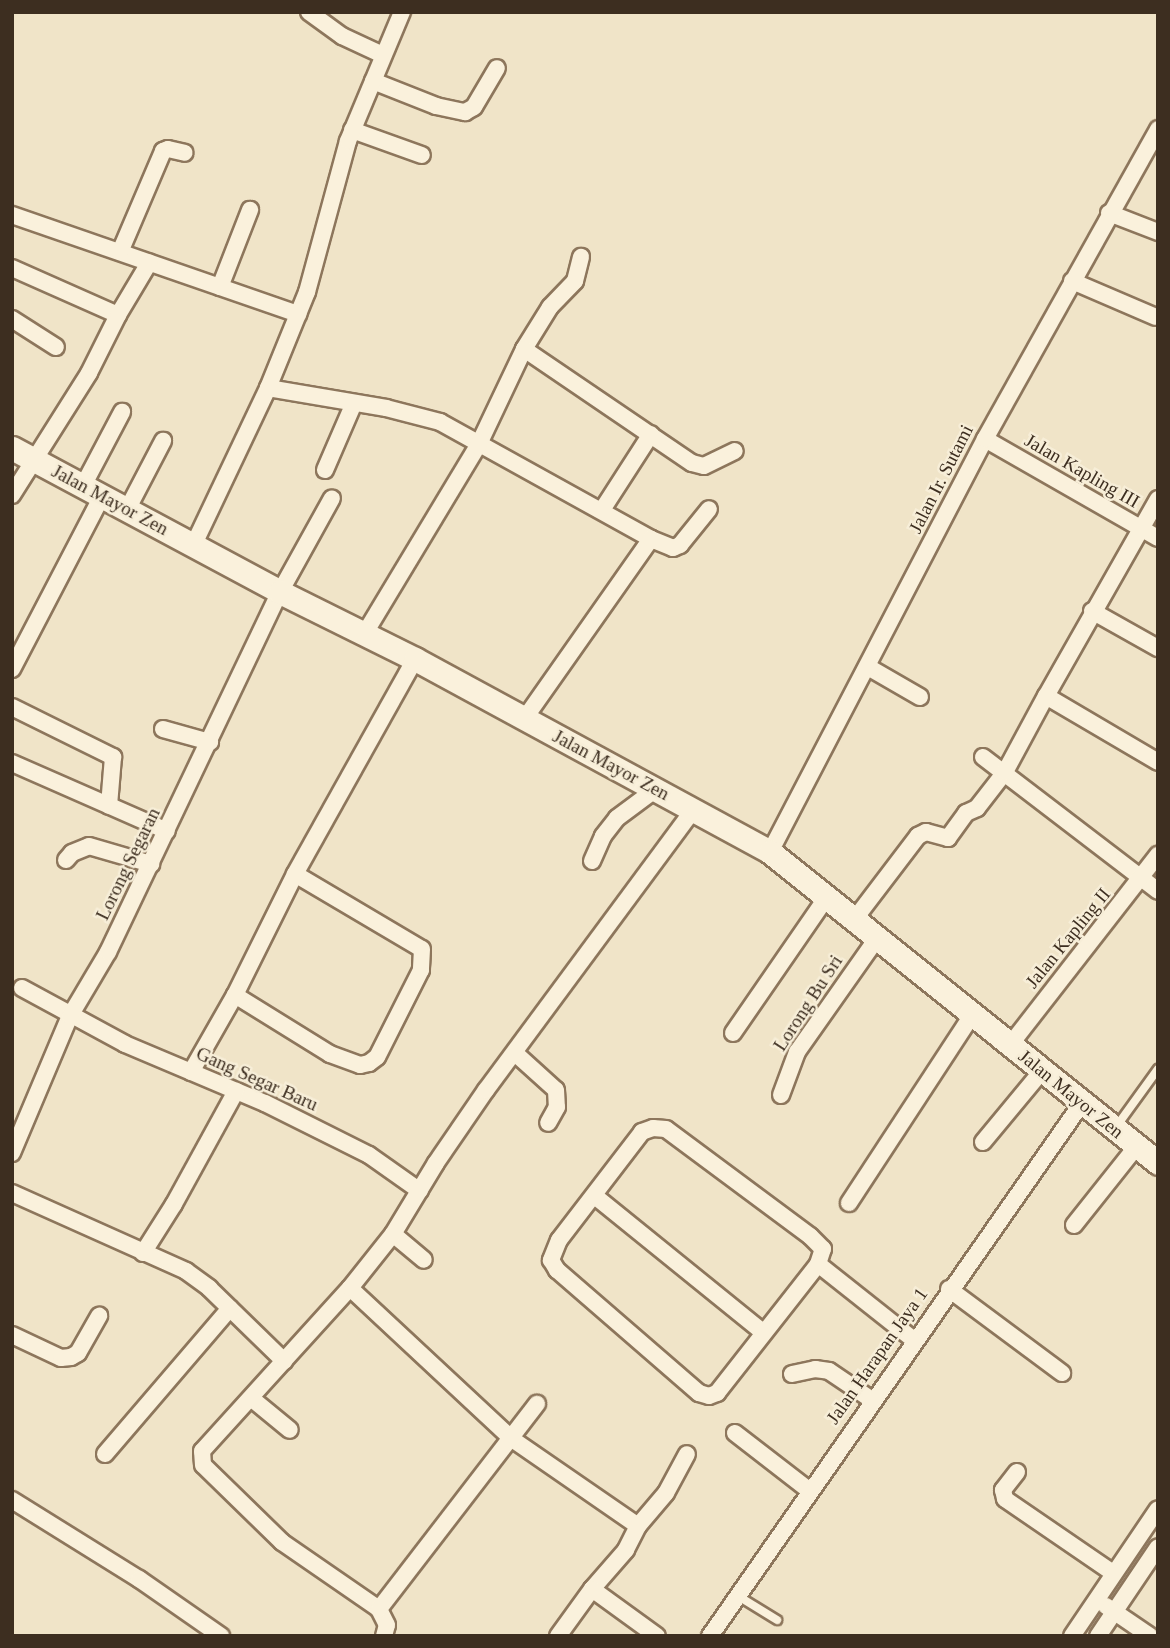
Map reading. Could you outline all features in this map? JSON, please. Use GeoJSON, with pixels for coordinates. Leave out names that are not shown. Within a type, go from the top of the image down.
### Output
{"type":"FeatureCollection","features":[{"type":"Feature","properties":{"kind":"street"},"geometry":{"type":"LineString","coordinates":[[309,12],[342,36],[383,55]]}},
{"type":"Feature","properties":{"kind":"street"},"geometry":{"type":"LineString","coordinates":[[194,544],[268,388],[298,314],[352,130],[402,12]]}},
{"type":"Feature","properties":{"kind":"street"},"geometry":{"type":"LineString","coordinates":[[373,81],[436,106],[466,112],[474,107],[497,68]]}},
{"type":"Feature","properties":{"kind":"street"},"geometry":{"type":"LineString","coordinates":[[352,130],[422,155]]}},
{"type":"Feature","properties":{"kind":"street","name":"Jalan Ir. Sutami"},"geometry":{"type":"LineString","coordinates":[[770,852],[985,439],[1109,213],[1158,130]]}},
{"type":"Feature","properties":{"kind":"street"},"geometry":{"type":"LineString","coordinates":[[120,252],[163,151],[168,149],[185,153]]}},
{"type":"Feature","properties":{"kind":"street"},"geometry":{"type":"LineString","coordinates":[[220,287],[250,211]]}},
{"type":"Feature","properties":{"kind":"street"},"geometry":{"type":"LineString","coordinates":[[1109,213],[1158,232]]}},
{"type":"Feature","properties":{"kind":"street"},"geometry":{"type":"LineString","coordinates":[[12,215],[298,314]]}},
{"type":"Feature","properties":{"kind":"street"},"geometry":{"type":"LineString","coordinates":[[365,633],[478,446],[524,349],[550,307],[575,281],[581,257]]}},
{"type":"Feature","properties":{"kind":"street"},"geometry":{"type":"LineString","coordinates":[[12,495],[89,373],[149,262]]}},
{"type":"Feature","properties":{"kind":"street"},"geometry":{"type":"LineString","coordinates":[[12,268],[118,315]]}},
{"type":"Feature","properties":{"kind":"street"},"geometry":{"type":"LineString","coordinates":[[1072,281],[1156,317]]}},
{"type":"Feature","properties":{"kind":"street"},"geometry":{"type":"LineString","coordinates":[[12,319],[56,347]]}},
{"type":"Feature","properties":{"kind":"street"},"geometry":{"type":"LineString","coordinates":[[524,349],[698,466],[735,451]]}},
{"type":"Feature","properties":{"kind":"street"},"geometry":{"type":"LineString","coordinates":[[268,388],[439,422],[478,446],[602,510],[651,539],[673,548],[680,545],[709,509]]}},
{"type":"Feature","properties":{"kind":"street"},"geometry":{"type":"LineString","coordinates":[[325,470],[354,403]]}},
{"type":"Feature","properties":{"kind":"street"},"geometry":{"type":"LineString","coordinates":[[12,669],[92,491],[122,412]]}},
{"type":"Feature","properties":{"kind":"street"},"geometry":{"type":"LineString","coordinates":[[602,510],[651,434]]}},
{"type":"Feature","properties":{"kind":"street","name":"Jalan Kapling III"},"geometry":{"type":"LineString","coordinates":[[985,439],[1158,538]]}},
{"type":"Feature","properties":{"kind":"street"},"geometry":{"type":"LineString","coordinates":[[128,509],[163,441]]}},
{"type":"Feature","properties":{"kind":"street","name":"Jalan Mayor Zen"},"geometry":{"type":"LineString","coordinates":[[13,448],[280,592],[415,659],[770,852],[1158,1163]]}},
{"type":"Feature","properties":{"kind":"street","name":"Lorong Segaran"},"geometry":{"type":"LineString","coordinates":[[12,1153],[18,1126],[70,1016],[108,952],[280,592],[332,498]]}},
{"type":"Feature","properties":{"kind":"street"},"geometry":{"type":"LineString","coordinates":[[854,920],[918,836],[926,832],[948,838],[962,817],[977,808],[1005,772],[1092,611],[1158,499]]}},
{"type":"Feature","properties":{"kind":"street"},"geometry":{"type":"LineString","coordinates":[[524,718],[651,539]]}},
{"type":"Feature","properties":{"kind":"street"},"geometry":{"type":"LineString","coordinates":[[1092,611],[1158,648]]}},
{"type":"Feature","properties":{"kind":"street"},"geometry":{"type":"LineString","coordinates":[[191,1072],[235,995],[295,874],[415,659]]}},
{"type":"Feature","properties":{"kind":"street"},"geometry":{"type":"LineString","coordinates":[[868,667],[920,697]]}},
{"type":"Feature","properties":{"kind":"street"},"geometry":{"type":"LineString","coordinates":[[1046,695],[1158,762]]}},
{"type":"Feature","properties":{"kind":"street"},"geometry":{"type":"LineString","coordinates":[[12,707],[113,757],[109,806]]}},
{"type":"Feature","properties":{"kind":"street"},"geometry":{"type":"LineString","coordinates":[[163,729],[210,742]]}},
{"type":"Feature","properties":{"kind":"street"},"geometry":{"type":"LineString","coordinates":[[983,757],[1158,891]]}},
{"type":"Feature","properties":{"kind":"street"},"geometry":{"type":"LineString","coordinates":[[12,763],[167,831]]}},
{"type":"Feature","properties":{"kind":"street"},"geometry":{"type":"LineString","coordinates":[[592,861],[603,836],[617,818],[656,789]]}},
{"type":"Feature","properties":{"kind":"street"},"geometry":{"type":"LineString","coordinates":[[384,1636],[387,1625],[379,1609],[282,1542],[203,1465],[202,1451],[350,1288],[393,1234],[436,1163],[694,809]]}},
{"type":"Feature","properties":{"kind":"street"},"geometry":{"type":"LineString","coordinates":[[66,860],[72,853],[89,846],[150,864]]}},
{"type":"Feature","properties":{"kind":"street","name":"Jalan Kapling II"},"geometry":{"type":"LineString","coordinates":[[1010,1045],[1142,879],[1158,855]]}},
{"type":"Feature","properties":{"kind":"street"},"geometry":{"type":"LineString","coordinates":[[235,995],[330,1054],[360,1065],[377,1057],[409,995],[421,970],[422,949],[295,874]]}},
{"type":"Feature","properties":{"kind":"street"},"geometry":{"type":"LineString","coordinates":[[733,1033],[825,898]]}},
{"type":"Feature","properties":{"kind":"street","name":"Lorong Bu Sri"},"geometry":{"type":"LineString","coordinates":[[781,1095],[797,1052],[877,938]]}},
{"type":"Feature","properties":{"kind":"street","name":"Gang Segar Baru"},"geometry":{"type":"LineString","coordinates":[[22,988],[70,1016],[369,1155],[420,1191]]}},
{"type":"Feature","properties":{"kind":"street"},"geometry":{"type":"LineString","coordinates":[[849,1203],[972,1015]]}},
{"type":"Feature","properties":{"kind":"street"},"geometry":{"type":"LineString","coordinates":[[515,1052],[556,1090],[557,1107],[548,1123]]}},
{"type":"Feature","properties":{"kind":"street"},"geometry":{"type":"LineString","coordinates":[[982,1142],[1042,1071]]}},
{"type":"Feature","properties":{"kind":"street"},"geometry":{"type":"LineString","coordinates":[[143,1253],[174,1204],[236,1091]]}},
{"type":"Feature","properties":{"kind":"street","name":"Jalan Harapan Jaya 1"},"geometry":{"type":"LineString","coordinates":[[710,1636],[949,1289],[1082,1103]]}},
{"type":"Feature","properties":{"kind":"street"},"geometry":{"type":"LineString","coordinates":[[647,1129],[666,1129],[810,1236],[823,1249],[818,1264],[717,1393],[709,1396],[699,1393],[557,1270],[551,1260],[559,1240],[596,1197],[642,1132],[647,1129]]}},
{"type":"Feature","properties":{"kind":"street"},"geometry":{"type":"LineString","coordinates":[[1074,1225],[1136,1147]]}},
{"type":"Feature","properties":{"kind":"street"},"geometry":{"type":"LineString","coordinates":[[12,1193],[186,1270],[284,1361]]}},
{"type":"Feature","properties":{"kind":"street"},"geometry":{"type":"LineString","coordinates":[[596,1197],[763,1332]]}},
{"type":"Feature","properties":{"kind":"street"},"geometry":{"type":"LineString","coordinates":[[393,1234],[424,1260]]}},
{"type":"Feature","properties":{"kind":"street"},"geometry":{"type":"LineString","coordinates":[[818,1264],[915,1341]]}},
{"type":"Feature","properties":{"kind":"street"},"geometry":{"type":"LineString","coordinates":[[350,1288],[512,1440],[638,1526]]}},
{"type":"Feature","properties":{"kind":"street"},"geometry":{"type":"LineString","coordinates":[[949,1289],[1062,1373]]}},
{"type":"Feature","properties":{"kind":"street"},"geometry":{"type":"LineString","coordinates":[[105,1454],[230,1308]]}},
{"type":"Feature","properties":{"kind":"street"},"geometry":{"type":"LineString","coordinates":[[12,1335],[61,1358],[71,1357],[78,1353],[99,1316]]}},
{"type":"Feature","properties":{"kind":"street"},"geometry":{"type":"LineString","coordinates":[[792,1374],[815,1369],[829,1371],[872,1401]]}},
{"type":"Feature","properties":{"kind":"street"},"geometry":{"type":"LineString","coordinates":[[251,1398],[290,1430]]}},
{"type":"Feature","properties":{"kind":"street"},"geometry":{"type":"LineString","coordinates":[[379,1609],[512,1440],[537,1404]]}},
{"type":"Feature","properties":{"kind":"street"},"geometry":{"type":"LineString","coordinates":[[735,1433],[810,1491]]}},
{"type":"Feature","properties":{"kind":"street"},"geometry":{"type":"LineString","coordinates":[[558,1636],[592,1589],[626,1550],[638,1526],[666,1493],[687,1454]]}},
{"type":"Feature","properties":{"kind":"street"},"geometry":{"type":"LineString","coordinates":[[1017,1472],[1003,1490],[1005,1499],[1113,1573]]}},
{"type":"Feature","properties":{"kind":"street"},"geometry":{"type":"LineString","coordinates":[[12,1500],[139,1579],[197,1629],[221,1636]]}},
{"type":"Feature","properties":{"kind":"street"},"geometry":{"type":"LineString","coordinates":[[1072,1636],[1158,1509]]}},
{"type":"Feature","properties":{"kind":"street"},"geometry":{"type":"LineString","coordinates":[[1098,1636],[1158,1547]]}},
{"type":"Feature","properties":{"kind":"street"},"geometry":{"type":"LineString","coordinates":[[592,1589],[657,1636]]}},
{"type":"Feature","properties":{"kind":"street"},"geometry":{"type":"LineString","coordinates":[[1096,1599],[1150,1636]]}},
{"type":"Feature","properties":{"kind":"lane"},"geometry":{"type":"LineString","coordinates":[[1114,1129],[1158,1069]]}},
{"type":"Feature","properties":{"kind":"lane"},"geometry":{"type":"LineString","coordinates":[[738,1596],[777,1620]]}}]}
